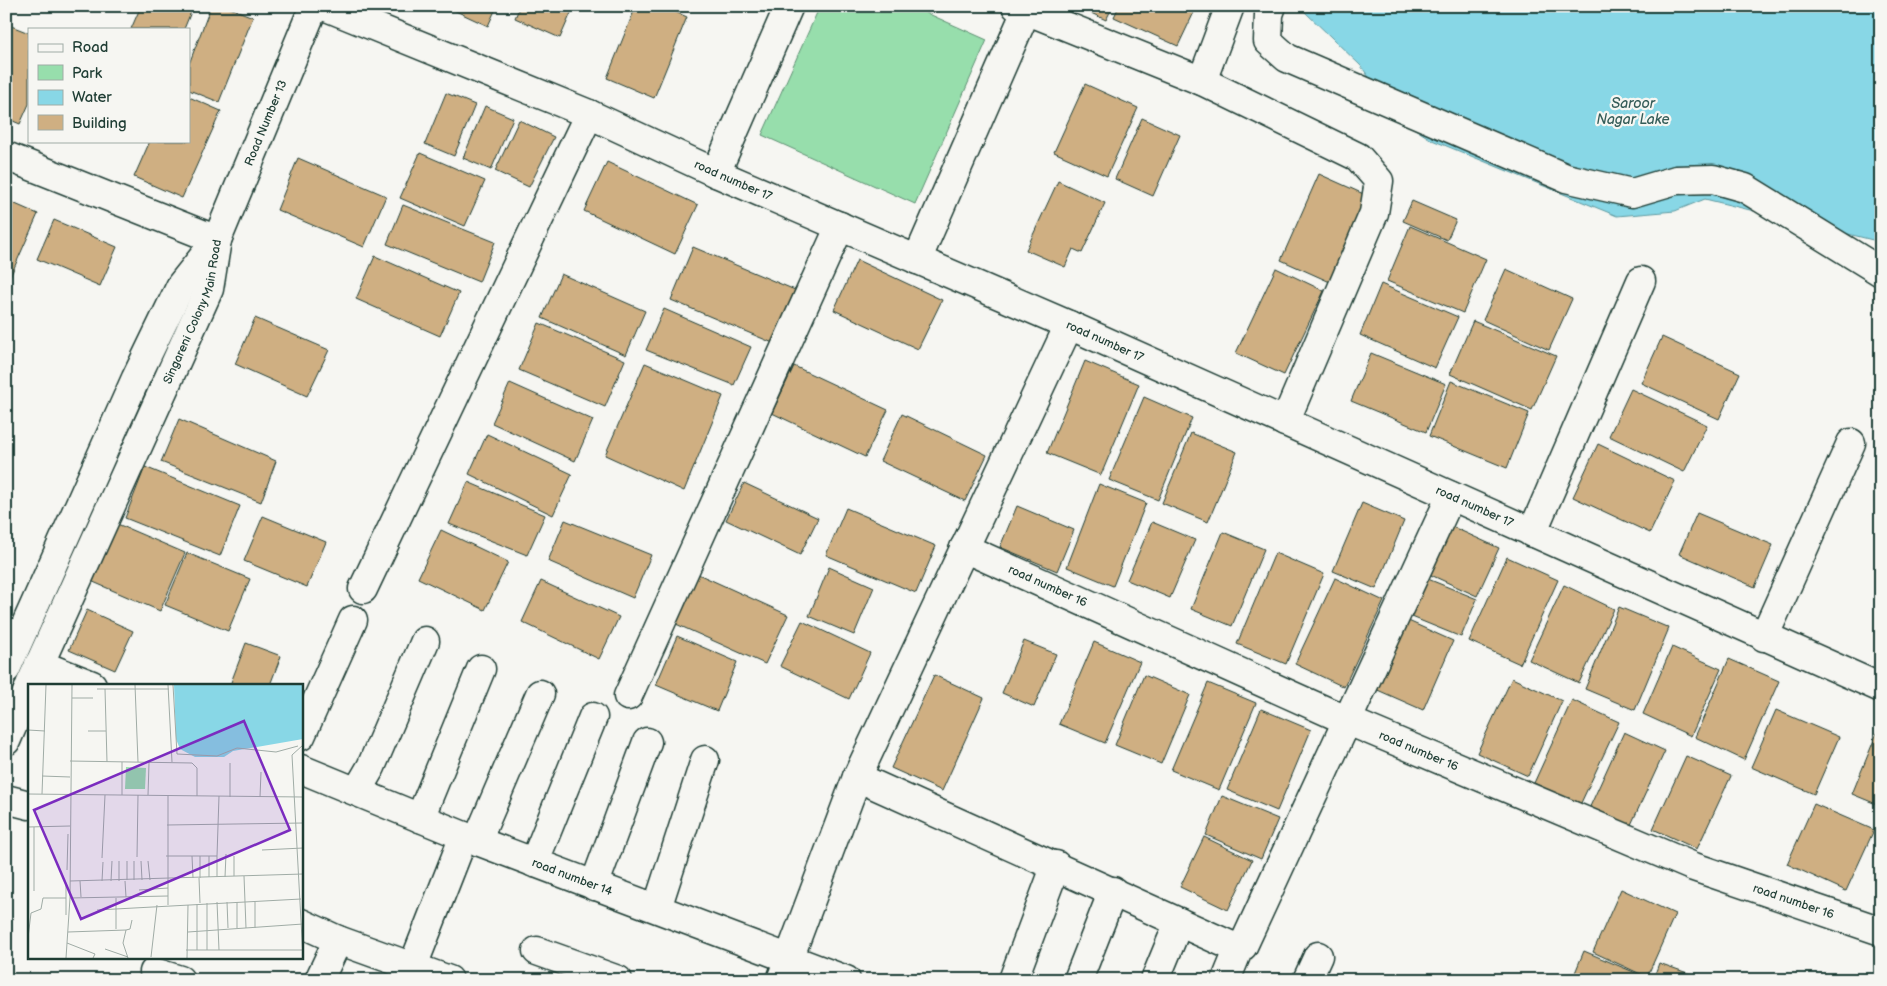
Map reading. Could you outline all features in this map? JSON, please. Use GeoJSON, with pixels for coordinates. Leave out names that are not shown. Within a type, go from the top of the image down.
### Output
{"type":"FeatureCollection","features":[{"type":"Feature","properties":{"kind":"street","name":"Road Number 13"},"geometry":{"type":"LineString","coordinates":[[217,240],[314,6]]}},
{"type":"Feature","properties":{"kind":"street","name":"road number 17"},"geometry":{"type":"LineString","coordinates":[[324,6],[589,114],[716,173],[1069,325],[1881,688]]}},
{"type":"Feature","properties":{"kind":"street"},"geometry":{"type":"LineString","coordinates":[[716,173],[789,6]]}},
{"type":"Feature","properties":{"kind":"street"},"geometry":{"type":"LineString","coordinates":[[1202,81],[1230,6]]}},
{"type":"Feature","properties":{"kind":"street"},"geometry":{"type":"LineString","coordinates":[[1272,6],[1269,14],[1268,41],[1287,58],[1353,88],[1566,178],[1632,193],[1676,180],[1713,179],[1746,188],[1881,272]]}},
{"type":"Feature","properties":{"kind":"street"},"geometry":{"type":"LineString","coordinates":[[917,260],[1021,9],[1202,81],[1358,157],[1379,181],[1374,213],[1285,422]]}},
{"type":"Feature","properties":{"kind":"street"},"geometry":{"type":"LineString","coordinates":[[363,589],[589,114]]}},
{"type":"Feature","properties":{"kind":"street"},"geometry":{"type":"LineString","coordinates":[[6,156],[217,240]]}},
{"type":"Feature","properties":{"kind":"street"},"geometry":{"type":"LineString","coordinates":[[628,696],[840,226]]}},
{"type":"Feature","properties":{"kind":"street","name":"Singareni Colony Main Road"},"geometry":{"type":"LineString","coordinates":[[6,668],[136,378],[181,285],[217,240]]}},
{"type":"Feature","properties":{"kind":"street","name":"Singareni Colony Main Road"},"geometry":{"type":"LineString","coordinates":[[33,679],[209,289],[217,240]]}},
{"type":"Feature","properties":{"kind":"street"},"geometry":{"type":"LineString","coordinates":[[1532,533],[1641,281]]}},
{"type":"Feature","properties":{"kind":"street"},"geometry":{"type":"LineString","coordinates":[[785,969],[857,777],[1069,325]]}},
{"type":"Feature","properties":{"kind":"street"},"geometry":{"type":"LineString","coordinates":[[1764,637],[1851,443]]}},
{"type":"Feature","properties":{"kind":"street"},"geometry":{"type":"LineString","coordinates":[[1226,980],[1239,948],[1243,946],[1249,936],[1346,720],[1450,496]]}},
{"type":"Feature","properties":{"kind":"street","name":"road number 16"},"geometry":{"type":"LineString","coordinates":[[964,548],[1346,720],[1694,867],[1881,931]]}},
{"type":"Feature","properties":{"kind":"street"},"geometry":{"type":"LineString","coordinates":[[302,734],[353,620]]}},
{"type":"Feature","properties":{"kind":"street"},"geometry":{"type":"LineString","coordinates":[[357,791],[371,767],[425,642]]}},
{"type":"Feature","properties":{"kind":"street"},"geometry":{"type":"LineString","coordinates":[[420,818],[481,669]]}},
{"type":"Feature","properties":{"kind":"street"},"geometry":{"type":"LineString","coordinates":[[33,679],[82,684]]}},
{"type":"Feature","properties":{"kind":"street","name":"Singareni Colony Main Road"},"geometry":{"type":"LineString","coordinates":[[9,728],[28,689]]}},
{"type":"Feature","properties":{"kind":"street"},"geometry":{"type":"LineString","coordinates":[[413,966],[471,838],[540,694]]}},
{"type":"Feature","properties":{"kind":"street"},"geometry":{"type":"LineString","coordinates":[[534,863],[593,717]]}},
{"type":"Feature","properties":{"kind":"street"},"geometry":{"type":"LineString","coordinates":[[594,886],[647,742]]}},
{"type":"Feature","properties":{"kind":"street"},"geometry":{"type":"LineString","coordinates":[[656,908],[705,760]]}},
{"type":"Feature","properties":{"kind":"street","name":"road number 14"},"geometry":{"type":"LineString","coordinates":[[302,769],[534,863],[656,908],[785,969],[846,980]]}},
{"type":"Feature","properties":{"kind":"street"},"geometry":{"type":"LineString","coordinates":[[857,777],[1239,948]]}},
{"type":"Feature","properties":{"kind":"street"},"geometry":{"type":"LineString","coordinates":[[6,799],[28,805]]}},
{"type":"Feature","properties":{"kind":"street"},"geometry":{"type":"LineString","coordinates":[[1013,980],[1056,866]]}},
{"type":"Feature","properties":{"kind":"street"},"geometry":{"type":"LineString","coordinates":[[1078,980],[1113,891]]}},
{"type":"Feature","properties":{"kind":"street"},"geometry":{"type":"LineString","coordinates":[[1155,980],[1179,922]]}},
{"type":"Feature","properties":{"kind":"street"},"geometry":{"type":"LineString","coordinates":[[302,923],[338,940],[449,980]]}},
{"type":"Feature","properties":{"kind":"street"},"geometry":{"type":"LineString","coordinates":[[319,980],[338,940]]}},
{"type":"Feature","properties":{"kind":"street"},"geometry":{"type":"LineString","coordinates":[[537,951],[618,980]]}},
{"type":"Feature","properties":{"kind":"street"},"geometry":{"type":"LineString","coordinates":[[154,972],[180,980]]}},
{"type":"Feature","properties":{"kind":"green space"},"geometry":{"type":"Polygon","coordinates":[[[820,6],[911,6],[987,40],[915,204],[762,135],[820,6]]]}},
{"type":"Feature","properties":{"kind":"water","name":"Saroor Nagar Lake"},"geometry":{"type":"Polygon","coordinates":[[[1305,6],[1881,6],[1881,242],[1705,199],[1675,211],[1617,216],[1432,140],[1398,118],[1361,66],[1305,12],[1305,6]]]}},
{"type":"Feature","properties":{"kind":"building"},"geometry":{"type":"Polygon","coordinates":[[[141,6],[193,7],[184,28],[131,28],[141,6]]]}},
{"type":"Feature","properties":{"kind":"building"},"geometry":{"type":"Polygon","coordinates":[[[211,6],[225,6],[253,17],[219,102],[190,90],[190,61],[211,6]]]}},
{"type":"Feature","properties":{"kind":"building"},"geometry":{"type":"Polygon","coordinates":[[[445,6],[497,6],[488,26],[445,6]]]}},
{"type":"Feature","properties":{"kind":"building"},"geometry":{"type":"Polygon","coordinates":[[[520,6],[574,6],[560,38],[515,18],[520,6]]]}},
{"type":"Feature","properties":{"kind":"building"},"geometry":{"type":"Polygon","coordinates":[[[636,6],[662,6],[687,17],[654,98],[607,78],[636,6]]]}},
{"type":"Feature","properties":{"kind":"building"},"geometry":{"type":"Polygon","coordinates":[[[1076,6],[1113,6],[1106,20],[1076,6]]]}},
{"type":"Feature","properties":{"kind":"building"},"geometry":{"type":"Polygon","coordinates":[[[1119,6],[1197,6],[1178,46],[1114,17],[1119,6]]]}},
{"type":"Feature","properties":{"kind":"building"},"geometry":{"type":"Polygon","coordinates":[[[6,24],[28,33],[28,106],[20,124],[6,118],[6,24]]]}},
{"type":"Feature","properties":{"kind":"building"},"geometry":{"type":"Polygon","coordinates":[[[1085,84],[1138,108],[1107,176],[1054,152],[1085,84]]]}},
{"type":"Feature","properties":{"kind":"building"},"geometry":{"type":"Polygon","coordinates":[[[446,93],[475,105],[454,156],[425,144],[446,93]]]}},
{"type":"Feature","properties":{"kind":"building"},"geometry":{"type":"Polygon","coordinates":[[[190,97],[221,111],[182,198],[134,177],[150,142],[190,142],[190,97]]]}},
{"type":"Feature","properties":{"kind":"building"},"geometry":{"type":"Polygon","coordinates":[[[485,106],[513,118],[491,170],[463,158],[485,106]]]}},
{"type":"Feature","properties":{"kind":"building"},"geometry":{"type":"Polygon","coordinates":[[[1142,118],[1180,135],[1153,196],[1115,179],[1142,118]]]}},
{"type":"Feature","properties":{"kind":"building"},"geometry":{"type":"Polygon","coordinates":[[[519,120],[554,137],[529,187],[495,171],[519,120]]]}},
{"type":"Feature","properties":{"kind":"building"},"geometry":{"type":"Polygon","coordinates":[[[420,153],[485,181],[465,226],[400,198],[420,153]]]}},
{"type":"Feature","properties":{"kind":"building"},"geometry":{"type":"Polygon","coordinates":[[[298,158],[386,196],[364,247],[277,210],[298,158]]]}},
{"type":"Feature","properties":{"kind":"building"},"geometry":{"type":"Polygon","coordinates":[[[607,162],[698,205],[675,254],[584,211],[607,162]]]}},
{"type":"Feature","properties":{"kind":"building"},"geometry":{"type":"Polygon","coordinates":[[[1319,174],[1368,196],[1330,282],[1281,260],[1319,174]]]}},
{"type":"Feature","properties":{"kind":"building"},"geometry":{"type":"Polygon","coordinates":[[[1058,181],[1105,203],[1082,253],[1073,249],[1065,267],[1026,250],[1058,181]]]}},
{"type":"Feature","properties":{"kind":"building"},"geometry":{"type":"Polygon","coordinates":[[[6,200],[38,214],[6,286],[6,200]]]}},
{"type":"Feature","properties":{"kind":"building"},"geometry":{"type":"Polygon","coordinates":[[[1412,201],[1456,220],[1447,240],[1403,221],[1412,201]]]}},
{"type":"Feature","properties":{"kind":"building"},"geometry":{"type":"Polygon","coordinates":[[[403,205],[495,242],[479,282],[387,244],[403,205]]]}},
{"type":"Feature","properties":{"kind":"building"},"geometry":{"type":"Polygon","coordinates":[[[54,220],[117,247],[100,286],[37,259],[54,220]]]}},
{"type":"Feature","properties":{"kind":"building"},"geometry":{"type":"Polygon","coordinates":[[[1410,226],[1486,259],[1463,313],[1387,281],[1410,226]]]}},
{"type":"Feature","properties":{"kind":"building"},"geometry":{"type":"Polygon","coordinates":[[[693,247],[795,290],[773,343],[671,300],[693,247]]]}},
{"type":"Feature","properties":{"kind":"building"},"geometry":{"type":"Polygon","coordinates":[[[375,256],[459,293],[440,336],[356,299],[375,256]]]}},
{"type":"Feature","properties":{"kind":"building"},"geometry":{"type":"Polygon","coordinates":[[[857,260],[942,300],[918,349],[834,310],[857,260]]]}},
{"type":"Feature","properties":{"kind":"building"},"geometry":{"type":"Polygon","coordinates":[[[1276,268],[1324,291],[1284,375],[1236,353],[1276,268]]]}},
{"type":"Feature","properties":{"kind":"building"},"geometry":{"type":"Polygon","coordinates":[[[1506,269],[1572,299],[1549,350],[1483,320],[1506,269]]]}},
{"type":"Feature","properties":{"kind":"building"},"geometry":{"type":"Polygon","coordinates":[[[561,274],[645,311],[626,355],[542,318],[561,274]]]}},
{"type":"Feature","properties":{"kind":"building"},"geometry":{"type":"Polygon","coordinates":[[[1381,284],[1458,317],[1435,368],[1360,335],[1381,284]]]}},
{"type":"Feature","properties":{"kind":"building"},"geometry":{"type":"Polygon","coordinates":[[[664,309],[751,347],[734,385],[646,350],[664,309]]]}},
{"type":"Feature","properties":{"kind":"building"},"geometry":{"type":"Polygon","coordinates":[[[255,318],[329,350],[307,396],[235,364],[255,318]]]}},
{"type":"Feature","properties":{"kind":"building"},"geometry":{"type":"Polygon","coordinates":[[[1473,321],[1556,356],[1532,410],[1450,374],[1473,321]]]}},
{"type":"Feature","properties":{"kind":"building"},"geometry":{"type":"Polygon","coordinates":[[[539,323],[625,360],[605,407],[519,370],[539,323]]]}},
{"type":"Feature","properties":{"kind":"building"},"geometry":{"type":"Polygon","coordinates":[[[1662,337],[1740,373],[1719,419],[1641,383],[1662,337]]]}},
{"type":"Feature","properties":{"kind":"building"},"geometry":{"type":"Polygon","coordinates":[[[1371,353],[1446,384],[1426,432],[1351,401],[1371,353]]]}},
{"type":"Feature","properties":{"kind":"building"},"geometry":{"type":"Polygon","coordinates":[[[1085,361],[1139,384],[1101,475],[1047,453],[1085,361]]]}},
{"type":"Feature","properties":{"kind":"building"},"geometry":{"type":"Polygon","coordinates":[[[645,363],[723,396],[684,491],[605,455],[645,363]]]}},
{"type":"Feature","properties":{"kind":"building"},"geometry":{"type":"Polygon","coordinates":[[[794,366],[888,410],[865,457],[772,413],[794,366]]]}},
{"type":"Feature","properties":{"kind":"building"},"geometry":{"type":"Polygon","coordinates":[[[1451,381],[1529,413],[1507,468],[1429,436],[1451,381]]]}},
{"type":"Feature","properties":{"kind":"building"},"geometry":{"type":"Polygon","coordinates":[[[510,383],[593,420],[575,461],[492,423],[510,383]]]}},
{"type":"Feature","properties":{"kind":"building"},"geometry":{"type":"Polygon","coordinates":[[[1631,389],[1707,425],[1684,472],[1609,436],[1631,389]]]}},
{"type":"Feature","properties":{"kind":"building"},"geometry":{"type":"Polygon","coordinates":[[[1144,397],[1192,418],[1158,500],[1109,480],[1144,397]]]}},
{"type":"Feature","properties":{"kind":"building"},"geometry":{"type":"Polygon","coordinates":[[[902,414],[987,455],[965,501],[880,461],[902,414]]]}},
{"type":"Feature","properties":{"kind":"building"},"geometry":{"type":"Polygon","coordinates":[[[179,419],[276,461],[261,502],[161,462],[179,419]]]}},
{"type":"Feature","properties":{"kind":"building"},"geometry":{"type":"Polygon","coordinates":[[[1191,433],[1237,452],[1208,522],[1162,503],[1191,433]]]}},
{"type":"Feature","properties":{"kind":"building"},"geometry":{"type":"Polygon","coordinates":[[[487,434],[572,474],[553,515],[469,474],[487,434]]]}},
{"type":"Feature","properties":{"kind":"building"},"geometry":{"type":"Polygon","coordinates":[[[1598,444],[1675,481],[1650,533],[1573,497],[1598,444]]]}},
{"type":"Feature","properties":{"kind":"building"},"geometry":{"type":"Polygon","coordinates":[[[145,467],[240,506],[220,556],[125,518],[145,467]]]}},
{"type":"Feature","properties":{"kind":"building"},"geometry":{"type":"Polygon","coordinates":[[[468,482],[545,515],[527,555],[449,524],[468,482]]]}},
{"type":"Feature","properties":{"kind":"building"},"geometry":{"type":"Polygon","coordinates":[[[744,483],[818,518],[800,555],[726,520],[744,483]]]}},
{"type":"Feature","properties":{"kind":"building"},"geometry":{"type":"Polygon","coordinates":[[[1099,484],[1146,503],[1113,586],[1067,567],[1099,484]]]}},
{"type":"Feature","properties":{"kind":"building"},"geometry":{"type":"Polygon","coordinates":[[[1362,503],[1404,521],[1376,589],[1333,571],[1362,503]]]}},
{"type":"Feature","properties":{"kind":"building"},"geometry":{"type":"Polygon","coordinates":[[[1017,506],[1074,530],[1057,571],[1000,547],[1017,506]]]}},
{"type":"Feature","properties":{"kind":"building"},"geometry":{"type":"Polygon","coordinates":[[[846,508],[936,546],[916,593],[826,555],[846,508]]]}},
{"type":"Feature","properties":{"kind":"building"},"geometry":{"type":"Polygon","coordinates":[[[1697,513],[1773,545],[1755,587],[1679,554],[1697,513]]]}},
{"type":"Feature","properties":{"kind":"building"},"geometry":{"type":"Polygon","coordinates":[[[263,516],[326,542],[307,587],[244,561],[263,516]]]}},
{"type":"Feature","properties":{"kind":"building"},"geometry":{"type":"Polygon","coordinates":[[[565,520],[651,555],[633,598],[548,561],[565,520]]]}},
{"type":"Feature","properties":{"kind":"building"},"geometry":{"type":"Polygon","coordinates":[[[1152,522],[1195,540],[1170,598],[1127,580],[1152,522]]]}},
{"type":"Feature","properties":{"kind":"building"},"geometry":{"type":"Polygon","coordinates":[[[115,523],[185,553],[160,611],[91,581],[115,523]]]}},
{"type":"Feature","properties":{"kind":"building"},"geometry":{"type":"Polygon","coordinates":[[[1444,523],[1499,548],[1477,596],[1422,571],[1444,523]]]}},
{"type":"Feature","properties":{"kind":"building"},"geometry":{"type":"Polygon","coordinates":[[[441,530],[508,562],[485,610],[418,578],[441,530]]]}},
{"type":"Feature","properties":{"kind":"building"},"geometry":{"type":"Polygon","coordinates":[[[1223,532],[1264,549],[1232,626],[1191,609],[1223,532]]]}},
{"type":"Feature","properties":{"kind":"building"},"geometry":{"type":"Polygon","coordinates":[[[187,553],[250,579],[228,631],[165,605],[187,553]]]}},
{"type":"Feature","properties":{"kind":"building"},"geometry":{"type":"Polygon","coordinates":[[[1275,553],[1324,574],[1286,664],[1237,644],[1275,553]]]}},
{"type":"Feature","properties":{"kind":"building"},"geometry":{"type":"Polygon","coordinates":[[[1507,557],[1558,580],[1520,664],[1469,641],[1507,557]]]}},
{"type":"Feature","properties":{"kind":"building"},"geometry":{"type":"Polygon","coordinates":[[[829,567],[874,587],[854,635],[809,616],[829,567]]]}},
{"type":"Feature","properties":{"kind":"building"},"geometry":{"type":"Polygon","coordinates":[[[698,574],[788,615],[765,664],[676,624],[698,574]]]}},
{"type":"Feature","properties":{"kind":"building"},"geometry":{"type":"Polygon","coordinates":[[[1423,577],[1477,599],[1461,637],[1407,615],[1423,577]]]}},
{"type":"Feature","properties":{"kind":"building"},"geometry":{"type":"Polygon","coordinates":[[[1335,578],[1384,601],[1344,687],[1295,664],[1335,578]]]}},
{"type":"Feature","properties":{"kind":"building"},"geometry":{"type":"Polygon","coordinates":[[[541,581],[619,617],[599,659],[522,622],[541,581]]]}},
{"type":"Feature","properties":{"kind":"building"},"geometry":{"type":"Polygon","coordinates":[[[1564,585],[1614,609],[1579,683],[1529,660],[1564,585]]]}},
{"type":"Feature","properties":{"kind":"building"},"geometry":{"type":"Polygon","coordinates":[[[1619,607],[1669,628],[1635,710],[1585,689],[1619,607]]]}},
{"type":"Feature","properties":{"kind":"building"},"geometry":{"type":"Polygon","coordinates":[[[87,610],[133,631],[115,670],[69,650],[87,610]]]}},
{"type":"Feature","properties":{"kind":"building"},"geometry":{"type":"Polygon","coordinates":[[[1404,619],[1453,641],[1423,710],[1373,688],[1404,619]]]}},
{"type":"Feature","properties":{"kind":"building"},"geometry":{"type":"Polygon","coordinates":[[[802,621],[870,653],[849,699],[780,666],[802,621]]]}},
{"type":"Feature","properties":{"kind":"building"},"geometry":{"type":"Polygon","coordinates":[[[677,636],[737,662],[717,711],[656,685],[677,636]]]}},
{"type":"Feature","properties":{"kind":"building"},"geometry":{"type":"Polygon","coordinates":[[[1024,641],[1056,654],[1034,707],[1002,693],[1024,641]]]}},
{"type":"Feature","properties":{"kind":"building"},"geometry":{"type":"Polygon","coordinates":[[[1094,642],[1140,662],[1105,743],[1059,724],[1094,642]]]}},
{"type":"Feature","properties":{"kind":"building"},"geometry":{"type":"Polygon","coordinates":[[[246,643],[281,656],[270,684],[230,684],[246,643]]]}},
{"type":"Feature","properties":{"kind":"building"},"geometry":{"type":"Polygon","coordinates":[[[1672,647],[1721,669],[1691,736],[1643,714],[1672,647]]]}},
{"type":"Feature","properties":{"kind":"building"},"geometry":{"type":"Polygon","coordinates":[[[1729,659],[1779,681],[1744,760],[1695,737],[1729,659]]]}},
{"type":"Feature","properties":{"kind":"building"},"geometry":{"type":"Polygon","coordinates":[[[934,675],[984,698],[942,791],[891,768],[934,675]]]}},
{"type":"Feature","properties":{"kind":"building"},"geometry":{"type":"Polygon","coordinates":[[[1144,675],[1190,695],[1161,764],[1115,745],[1144,675]]]}},
{"type":"Feature","properties":{"kind":"building"},"geometry":{"type":"Polygon","coordinates":[[[1512,678],[1562,701],[1528,776],[1477,753],[1512,678]]]}},
{"type":"Feature","properties":{"kind":"building"},"geometry":{"type":"Polygon","coordinates":[[[1208,683],[1256,703],[1219,790],[1171,770],[1208,683]]]}},
{"type":"Feature","properties":{"kind":"building"},"geometry":{"type":"Polygon","coordinates":[[[1572,700],[1619,722],[1580,805],[1534,783],[1572,700]]]}},
{"type":"Feature","properties":{"kind":"building"},"geometry":{"type":"Polygon","coordinates":[[[1261,709],[1311,730],[1277,811],[1227,790],[1261,709]]]}},
{"type":"Feature","properties":{"kind":"building"},"geometry":{"type":"Polygon","coordinates":[[[1776,710],[1839,737],[1814,794],[1751,767],[1776,710]]]}},
{"type":"Feature","properties":{"kind":"building"},"geometry":{"type":"Polygon","coordinates":[[[1881,723],[1881,806],[1852,794],[1881,723]]]}},
{"type":"Feature","properties":{"kind":"building"},"geometry":{"type":"Polygon","coordinates":[[[1624,732],[1665,751],[1629,829],[1588,811],[1624,732]]]}},
{"type":"Feature","properties":{"kind":"building"},"geometry":{"type":"Polygon","coordinates":[[[1686,756],[1731,776],[1697,849],[1653,829],[1686,756]]]}},
{"type":"Feature","properties":{"kind":"building"},"geometry":{"type":"Polygon","coordinates":[[[1222,796],[1278,819],[1261,859],[1206,835],[1222,796]]]}},
{"type":"Feature","properties":{"kind":"building"},"geometry":{"type":"Polygon","coordinates":[[[1814,804],[1874,830],[1846,891],[1787,864],[1814,804]]]}},
{"type":"Feature","properties":{"kind":"building"},"geometry":{"type":"Polygon","coordinates":[[[1204,837],[1252,860],[1228,910],[1180,887],[1204,837]]]}},
{"type":"Feature","properties":{"kind":"building"},"geometry":{"type":"Polygon","coordinates":[[[1621,889],[1675,914],[1647,977],[1593,952],[1621,889]]]}},
{"type":"Feature","properties":{"kind":"building"},"geometry":{"type":"Polygon","coordinates":[[[1584,951],[1643,976],[1641,980],[1572,980],[1584,951]]]}},
{"type":"Feature","properties":{"kind":"building"},"geometry":{"type":"Polygon","coordinates":[[[1659,963],[1696,976],[1695,980],[1653,980],[1659,963]]]}}]}
